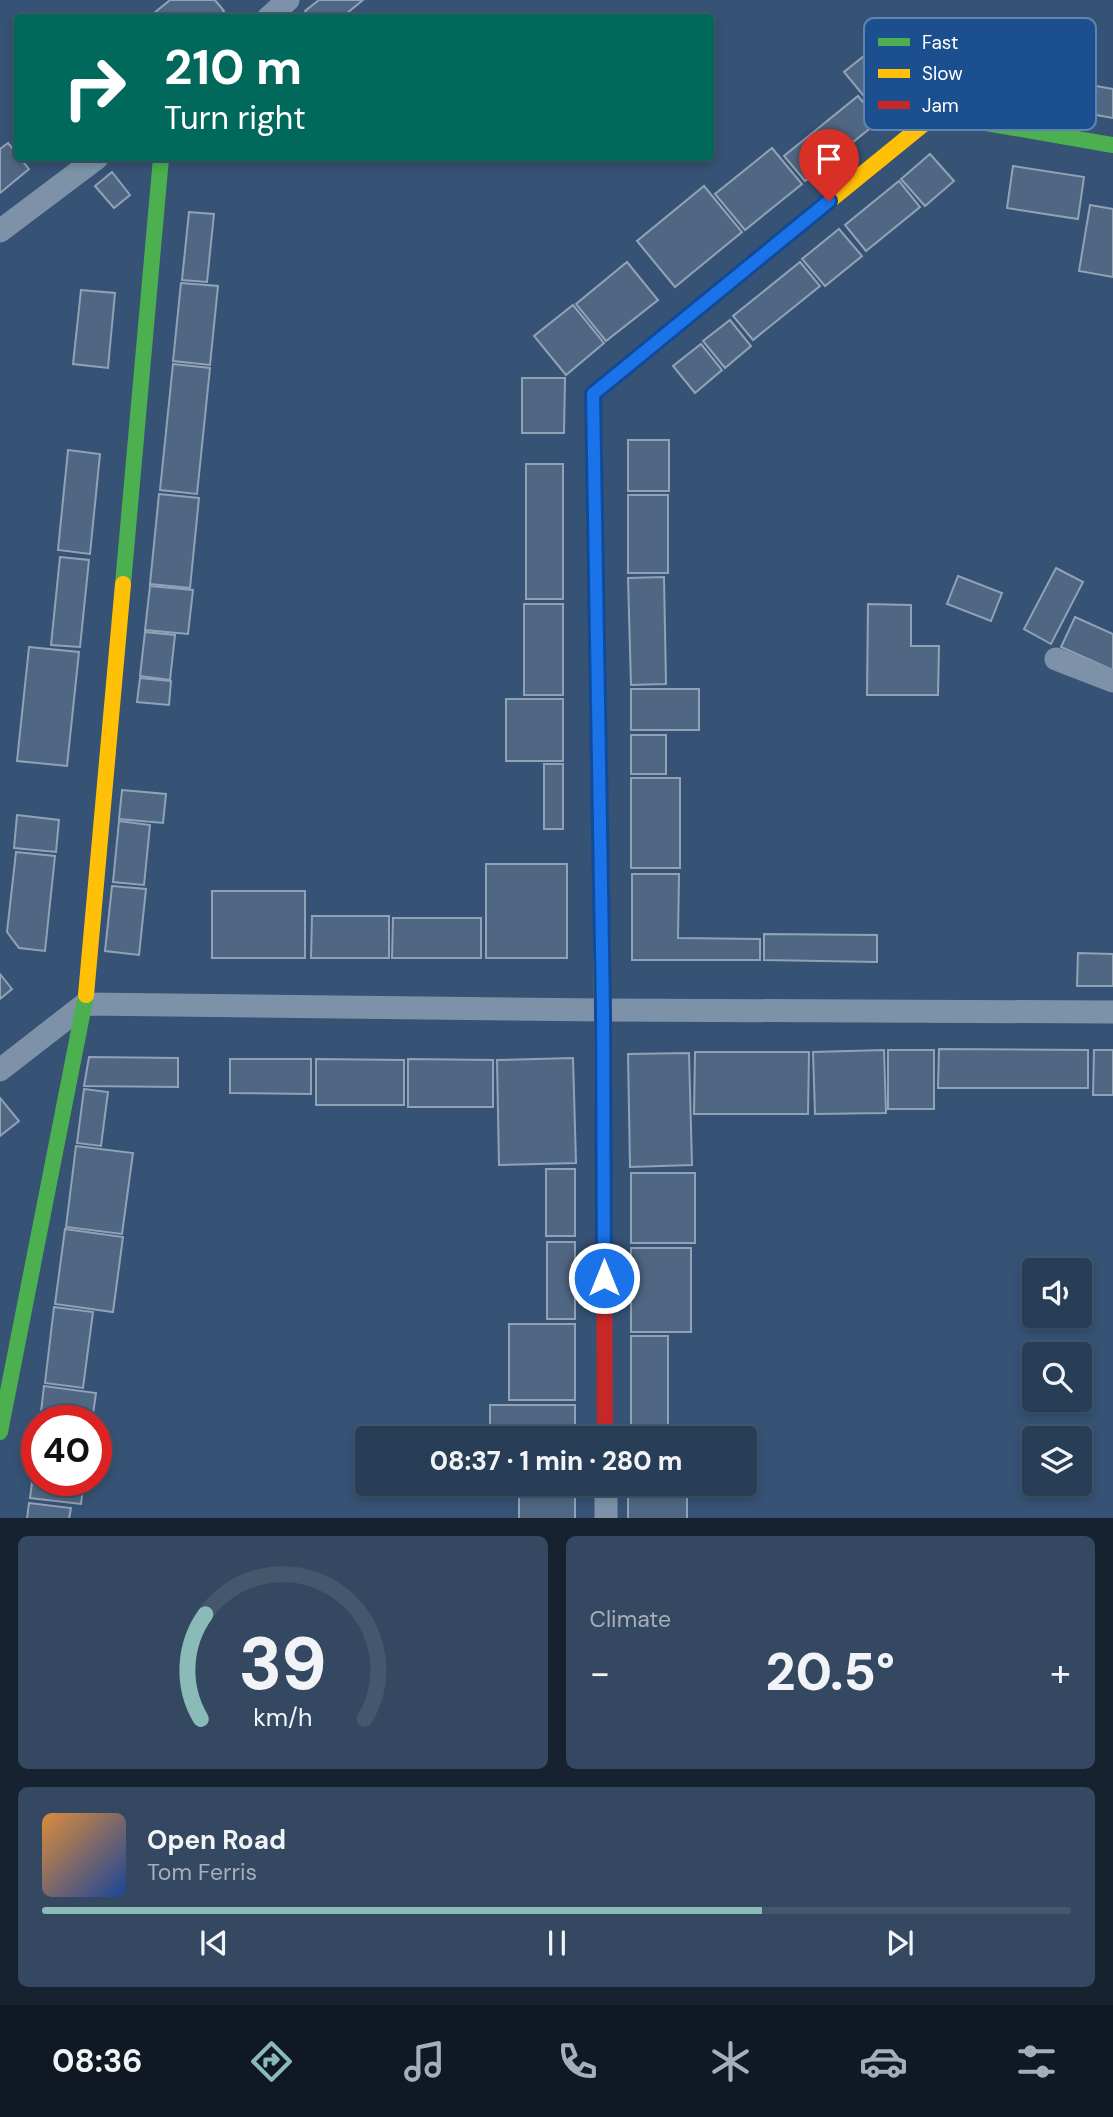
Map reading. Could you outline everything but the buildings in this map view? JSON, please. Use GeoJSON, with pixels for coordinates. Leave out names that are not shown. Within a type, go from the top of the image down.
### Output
{"type":"FeatureCollection","features":[{"type":"Feature","properties":{"kind":"street"},"geometry":{"type":"LineString","coordinates":[[272,14],[288,0]]}},
{"type":"Feature","properties":{"kind":"street"},"geometry":{"type":"LineString","coordinates":[[605,1426],[603,1010],[593,394],[916,130]]}},
{"type":"Feature","properties":{"kind":"street"},"geometry":{"type":"LineString","coordinates":[[1027,130],[1113,145]]}},
{"type":"Feature","properties":{"kind":"street"},"geometry":{"type":"LineString","coordinates":[[0,231],[93,161]]}},
{"type":"Feature","properties":{"kind":"street"},"geometry":{"type":"LineString","coordinates":[[0,1432],[85,1004],[161,161]]}},
{"type":"Feature","properties":{"kind":"street"},"geometry":{"type":"LineString","coordinates":[[1056,659],[1113,681]]}},
{"type":"Feature","properties":{"kind":"street"},"geometry":{"type":"LineString","coordinates":[[0,1070],[85,1004],[1113,1012]]}},
{"type":"Feature","properties":{"kind":"street"},"geometry":{"type":"LineString","coordinates":[[606,1496],[606,1518]]}},
{"type":"Feature","properties":{"kind":"traffic: fast"},"geometry":{"type":"LineString","coordinates":[[1026,130],[1113,145]]}},
{"type":"Feature","properties":{"kind":"traffic: fast"},"geometry":{"type":"LineString","coordinates":[[123,584],[161,161]]}},
{"type":"Feature","properties":{"kind":"traffic: fast"},"geometry":{"type":"LineString","coordinates":[[600,801],[593,394],[758,259]]}},
{"type":"Feature","properties":{"kind":"traffic: fast"},"geometry":{"type":"LineString","coordinates":[[0,1432],[86,995]]}},
{"type":"Feature","properties":{"kind":"traffic: slow"},"geometry":{"type":"LineString","coordinates":[[758,259],[916,130]]}},
{"type":"Feature","properties":{"kind":"traffic: slow"},"geometry":{"type":"LineString","coordinates":[[86,995],[123,584]]}},
{"type":"Feature","properties":{"kind":"traffic: slow"},"geometry":{"type":"LineString","coordinates":[[600,801],[604,1221]]}},
{"type":"Feature","properties":{"kind":"traffic: jam"},"geometry":{"type":"LineString","coordinates":[[604,1221],[605,1426]]}},
{"type":"Feature","properties":{"kind":"route"},"geometry":{"type":"LineString","coordinates":[[604,1278],[603,1010],[593,394],[829,201]]}}]}
